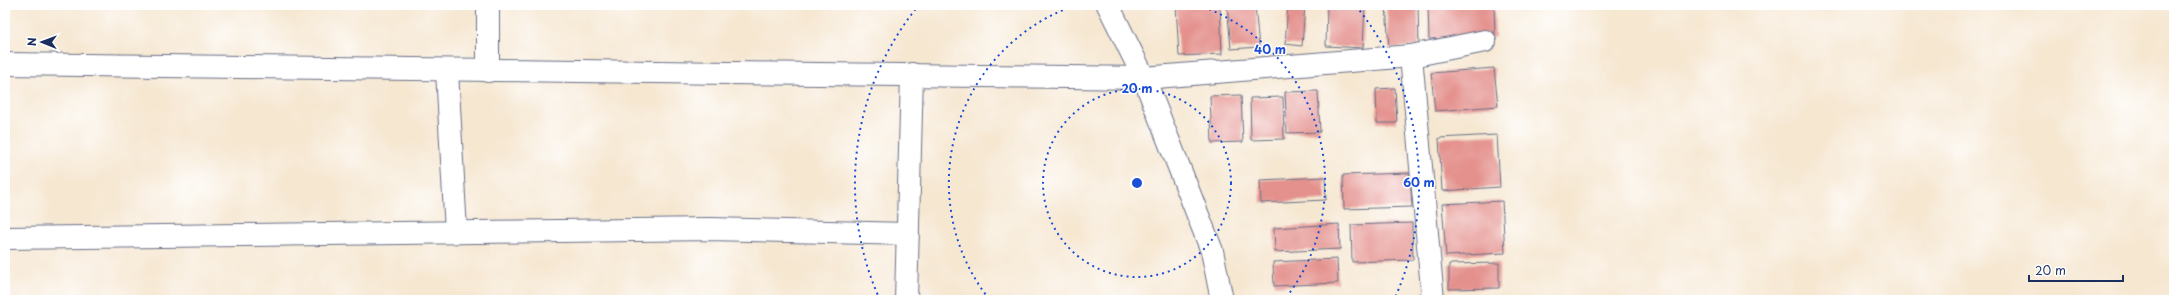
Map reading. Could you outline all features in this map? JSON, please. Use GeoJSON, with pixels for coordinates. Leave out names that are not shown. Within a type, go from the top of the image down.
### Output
{"type":"FeatureCollection","features":[{"type":"Feature","properties":{"kind":"street"},"geometry":{"type":"LineString","coordinates":[[488,5],[488,71]]}},
{"type":"Feature","properties":{"kind":"street"},"geometry":{"type":"LineString","coordinates":[[1108,5],[1144,78],[1212,251],[1222,300]]}},
{"type":"Feature","properties":{"kind":"street"},"geometry":{"type":"LineString","coordinates":[[5,64],[447,71],[912,74],[1144,78],[1411,56],[1485,41]]}},
{"type":"Feature","properties":{"kind":"street"},"geometry":{"type":"LineString","coordinates":[[1411,56],[1433,300]]}},
{"type":"Feature","properties":{"kind":"street"},"geometry":{"type":"LineString","coordinates":[[447,71],[456,232]]}},
{"type":"Feature","properties":{"kind":"street"},"geometry":{"type":"LineString","coordinates":[[906,300],[912,74]]}},
{"type":"Feature","properties":{"kind":"street"},"geometry":{"type":"LineString","coordinates":[[5,238],[711,229],[908,234]]}},
{"type":"Feature","properties":{"kind":"building"},"geometry":{"type":"Polygon","coordinates":[[[1176,5],[1220,5],[1222,54],[1179,56],[1176,5]]]}},
{"type":"Feature","properties":{"kind":"building"},"geometry":{"type":"Polygon","coordinates":[[[1227,5],[1255,5],[1259,47],[1231,49],[1227,5]]]}},
{"type":"Feature","properties":{"kind":"building"},"geometry":{"type":"Polygon","coordinates":[[[1288,5],[1305,5],[1302,46],[1285,44],[1288,5]]]}},
{"type":"Feature","properties":{"kind":"building"},"geometry":{"type":"Polygon","coordinates":[[[1327,5],[1365,5],[1363,48],[1326,46],[1327,5]]]}},
{"type":"Feature","properties":{"kind":"building"},"geometry":{"type":"Polygon","coordinates":[[[1386,5],[1418,5],[1419,46],[1389,48],[1386,5]]]}},
{"type":"Feature","properties":{"kind":"building"},"geometry":{"type":"Polygon","coordinates":[[[1428,5],[1494,5],[1495,37],[1429,39],[1428,5]]]}},
{"type":"Feature","properties":{"kind":"building"},"geometry":{"type":"Polygon","coordinates":[[[1494,68],[1498,106],[1435,111],[1431,73],[1494,68]]]}},
{"type":"Feature","properties":{"kind":"building"},"geometry":{"type":"Polygon","coordinates":[[[1395,88],[1397,123],[1377,123],[1376,89],[1395,88]]]}},
{"type":"Feature","properties":{"kind":"building"},"geometry":{"type":"Polygon","coordinates":[[[1318,91],[1320,132],[1287,133],[1285,92],[1318,91]]]}},
{"type":"Feature","properties":{"kind":"building"},"geometry":{"type":"Polygon","coordinates":[[[1241,95],[1243,142],[1212,143],[1210,96],[1241,95]]]}},
{"type":"Feature","properties":{"kind":"building"},"geometry":{"type":"Polygon","coordinates":[[[1283,97],[1284,139],[1251,140],[1250,98],[1283,97]]]}},
{"type":"Feature","properties":{"kind":"building"},"geometry":{"type":"Polygon","coordinates":[[[1497,135],[1500,187],[1442,191],[1439,138],[1497,135]]]}},
{"type":"Feature","properties":{"kind":"building"},"geometry":{"type":"Polygon","coordinates":[[[1410,173],[1412,207],[1344,209],[1343,175],[1410,173]]]}},
{"type":"Feature","properties":{"kind":"building"},"geometry":{"type":"Polygon","coordinates":[[[1325,177],[1326,200],[1261,203],[1260,180],[1325,177]]]}},
{"type":"Feature","properties":{"kind":"building"},"geometry":{"type":"Polygon","coordinates":[[[1502,201],[1505,253],[1446,256],[1442,204],[1502,201]]]}},
{"type":"Feature","properties":{"kind":"building"},"geometry":{"type":"Polygon","coordinates":[[[1412,223],[1413,260],[1352,262],[1351,225],[1412,223]]]}},
{"type":"Feature","properties":{"kind":"building"},"geometry":{"type":"Polygon","coordinates":[[[1339,224],[1340,249],[1275,252],[1274,228],[1339,224]]]}},
{"type":"Feature","properties":{"kind":"building"},"geometry":{"type":"Polygon","coordinates":[[[1337,259],[1338,283],[1274,286],[1273,262],[1337,259]]]}},
{"type":"Feature","properties":{"kind":"building"},"geometry":{"type":"Polygon","coordinates":[[[1499,263],[1499,288],[1449,289],[1449,264],[1499,263]]]}}]}
